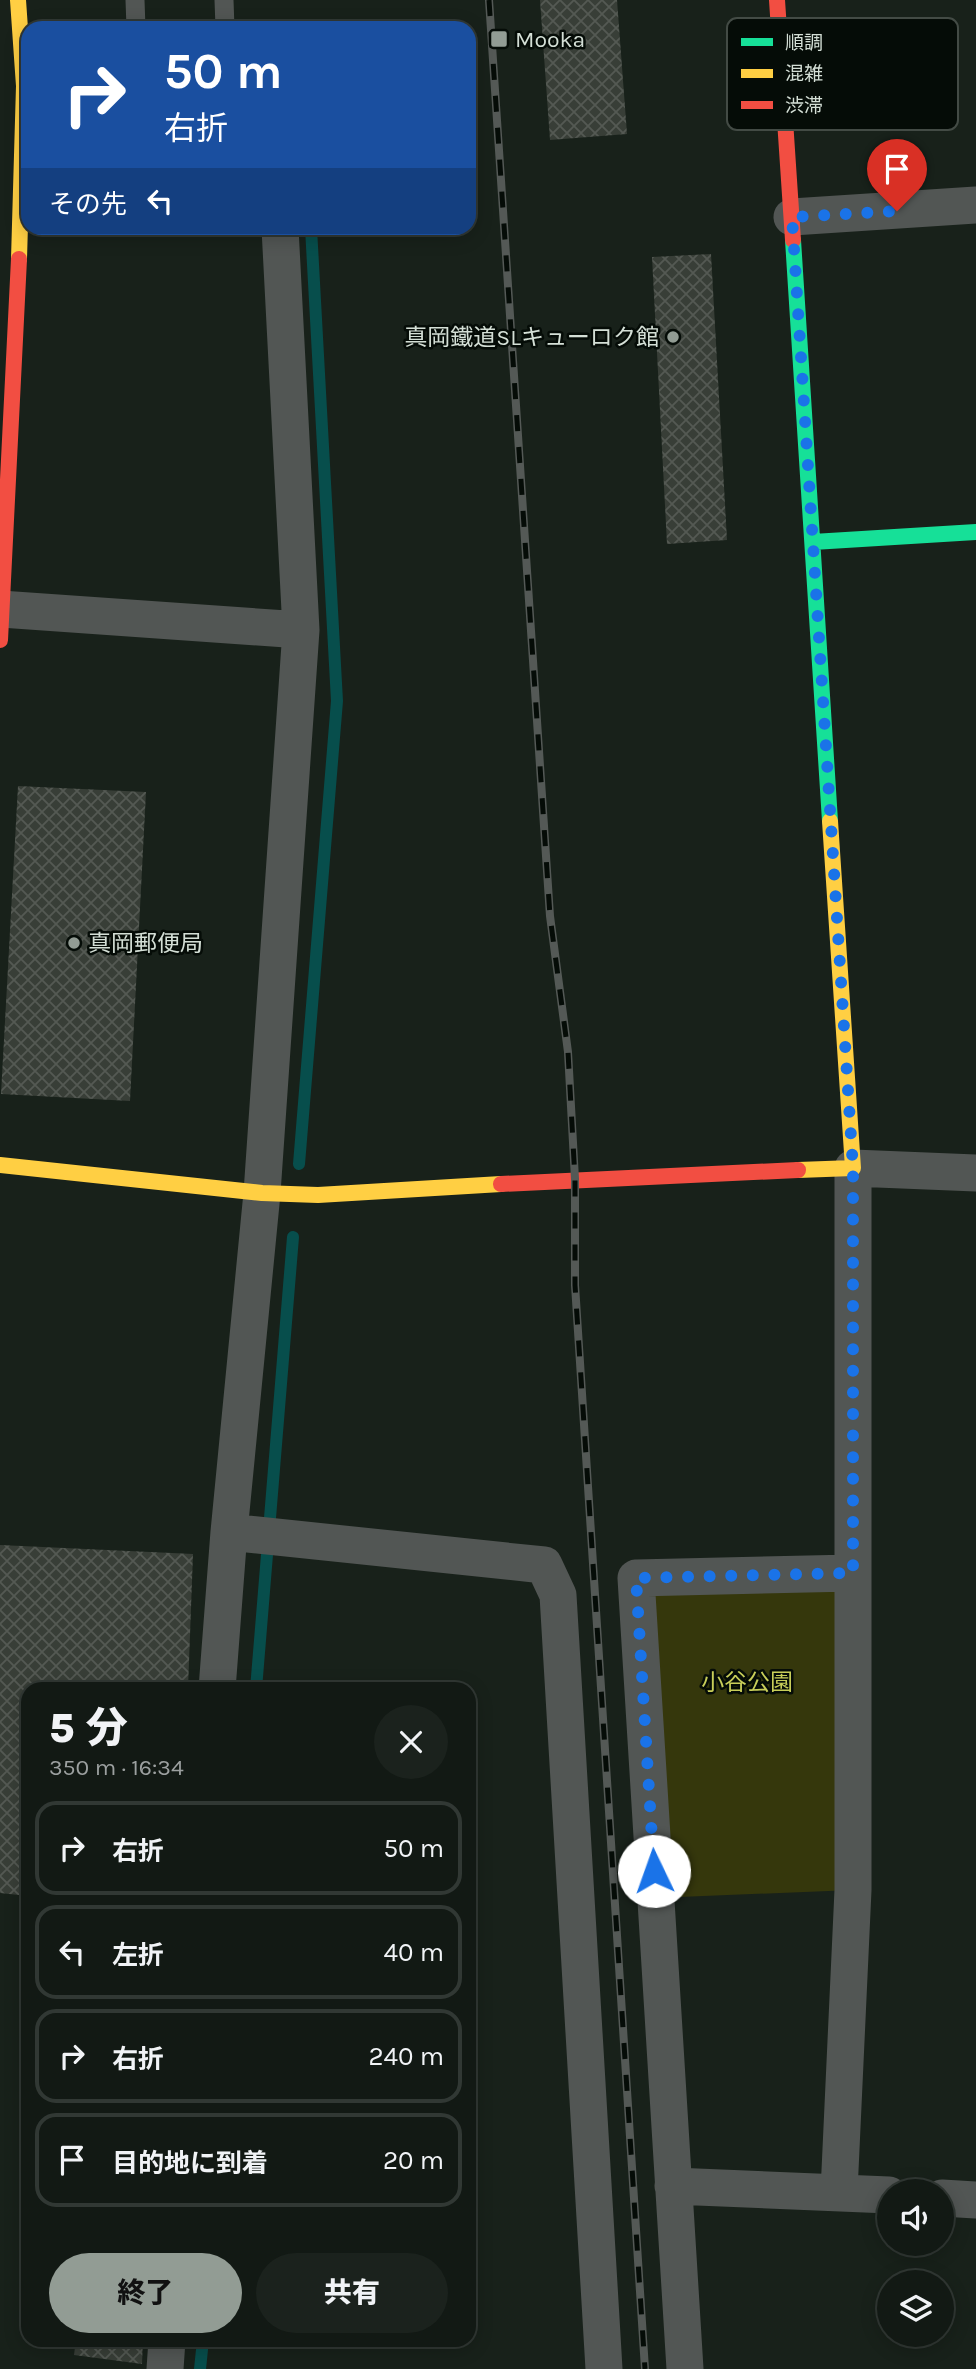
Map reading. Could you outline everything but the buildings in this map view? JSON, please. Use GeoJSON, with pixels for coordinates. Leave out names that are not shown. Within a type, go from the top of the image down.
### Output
{"type":"FeatureCollection","features":[{"type":"Feature","properties":{"kind":"street"},"geometry":{"type":"LineString","coordinates":[[18,0],[21,32]]}},
{"type":"Feature","properties":{"kind":"street"},"geometry":{"type":"LineString","coordinates":[[777,0],[778,18]]}},
{"type":"Feature","properties":{"kind":"street"},"geometry":{"type":"LineString","coordinates":[[786,130],[853,1168],[853,1890],[839,2192]]}},
{"type":"Feature","properties":{"kind":"street"},"geometry":{"type":"LineString","coordinates":[[792,217],[976,205]]}},
{"type":"Feature","properties":{"kind":"street"},"geometry":{"type":"LineString","coordinates":[[21,208],[1,619],[301,630]]}},
{"type":"Feature","properties":{"kind":"street"},"geometry":{"type":"LineString","coordinates":[[218,1682],[256,1535],[262,1193],[301,630],[280,235]]}},
{"type":"Feature","properties":{"kind":"street"},"geometry":{"type":"LineString","coordinates":[[813,542],[976,531]]}},
{"type":"Feature","properties":{"kind":"street"},"geometry":{"type":"LineString","coordinates":[[0,1164],[262,1193],[318,1195],[853,1168],[976,1173]]}},
{"type":"Feature","properties":{"kind":"street"},"geometry":{"type":"LineString","coordinates":[[256,1535],[544,1565],[558,1595],[604,2369]]}},
{"type":"Feature","properties":{"kind":"street"},"geometry":{"type":"LineString","coordinates":[[685,2369],[636,1578],[853,1573]]}},
{"type":"Feature","properties":{"kind":"street"},"geometry":{"type":"LineString","coordinates":[[673,2186],[877,2194]]}},
{"type":"Feature","properties":{"kind":"street"},"geometry":{"type":"LineString","coordinates":[[954,2199],[976,2200]]}},
{"type":"Feature","properties":{"kind":"street"},"geometry":{"type":"LineString","coordinates":[[165,2369],[167,2347]]}},
{"type":"Feature","properties":{"kind":"lane"},"geometry":{"type":"LineString","coordinates":[[135,0],[136,21]]}},
{"type":"Feature","properties":{"kind":"lane"},"geometry":{"type":"LineString","coordinates":[[224,0],[225,21]]}},
{"type":"Feature","properties":{"kind":"green space","name":"小谷公園"},"geometry":{"type":"Polygon","coordinates":[[[853,1573],[853,1890],[655,1898],[636,1578],[853,1573]]]}},
{"type":"Feature","properties":{"kind":"waterway"},"geometry":{"type":"LineString","coordinates":[[299,1164],[337,701],[311,235]]}},
{"type":"Feature","properties":{"kind":"waterway"},"geometry":{"type":"LineString","coordinates":[[257,1682],[293,1237]]}},
{"type":"Feature","properties":{"kind":"waterway"},"geometry":{"type":"LineString","coordinates":[[200,2369],[202,2347]]}},
{"type":"Feature","properties":{"kind":"railway"},"geometry":{"type":"LineString","coordinates":[[489,0],[550,916],[568,1052],[575,1179],[575,1285],[645,2369]]}},
{"type":"Feature","properties":{"kind":"traffic: fast"},"geometry":{"type":"LineString","coordinates":[[793,240],[830,821]]}},
{"type":"Feature","properties":{"kind":"traffic: fast"},"geometry":{"type":"LineString","coordinates":[[813,542],[976,532]]}},
{"type":"Feature","properties":{"kind":"traffic: slow"},"geometry":{"type":"LineString","coordinates":[[18,0],[21,43]]}},
{"type":"Feature","properties":{"kind":"traffic: slow"},"geometry":{"type":"LineString","coordinates":[[19,259],[21,190]]}},
{"type":"Feature","properties":{"kind":"traffic: slow"},"geometry":{"type":"LineString","coordinates":[[798,1170],[853,1168],[830,821]]}},
{"type":"Feature","properties":{"kind":"traffic: slow"},"geometry":{"type":"LineString","coordinates":[[0,1165],[262,1193],[318,1195],[501,1184]]}},
{"type":"Feature","properties":{"kind":"traffic: jam"},"geometry":{"type":"LineString","coordinates":[[777,0],[778,18]]}},
{"type":"Feature","properties":{"kind":"traffic: jam"},"geometry":{"type":"LineString","coordinates":[[786,130],[793,240]]}},
{"type":"Feature","properties":{"kind":"traffic: jam"},"geometry":{"type":"LineString","coordinates":[[0,640],[19,259]]}},
{"type":"Feature","properties":{"kind":"traffic: jam"},"geometry":{"type":"LineString","coordinates":[[501,1184],[798,1170]]}},
{"type":"Feature","properties":{"kind":"place","name":"Mooka"},"geometry":{"type":"Point","coordinates":[499,39]}},
{"type":"Feature","properties":{"kind":"place","name":"真岡鐵道SLキューロク館"},"geometry":{"type":"Point","coordinates":[673,337]}},
{"type":"Feature","properties":{"kind":"place","name":"真岡郵便局"},"geometry":{"type":"Point","coordinates":[74,943]}},
{"type":"Feature","properties":{"kind":"route"},"geometry":{"type":"LineString","coordinates":[[654,1871],[636,1578],[853,1573],[853,1168],[792,217],[897,211]]}}]}
